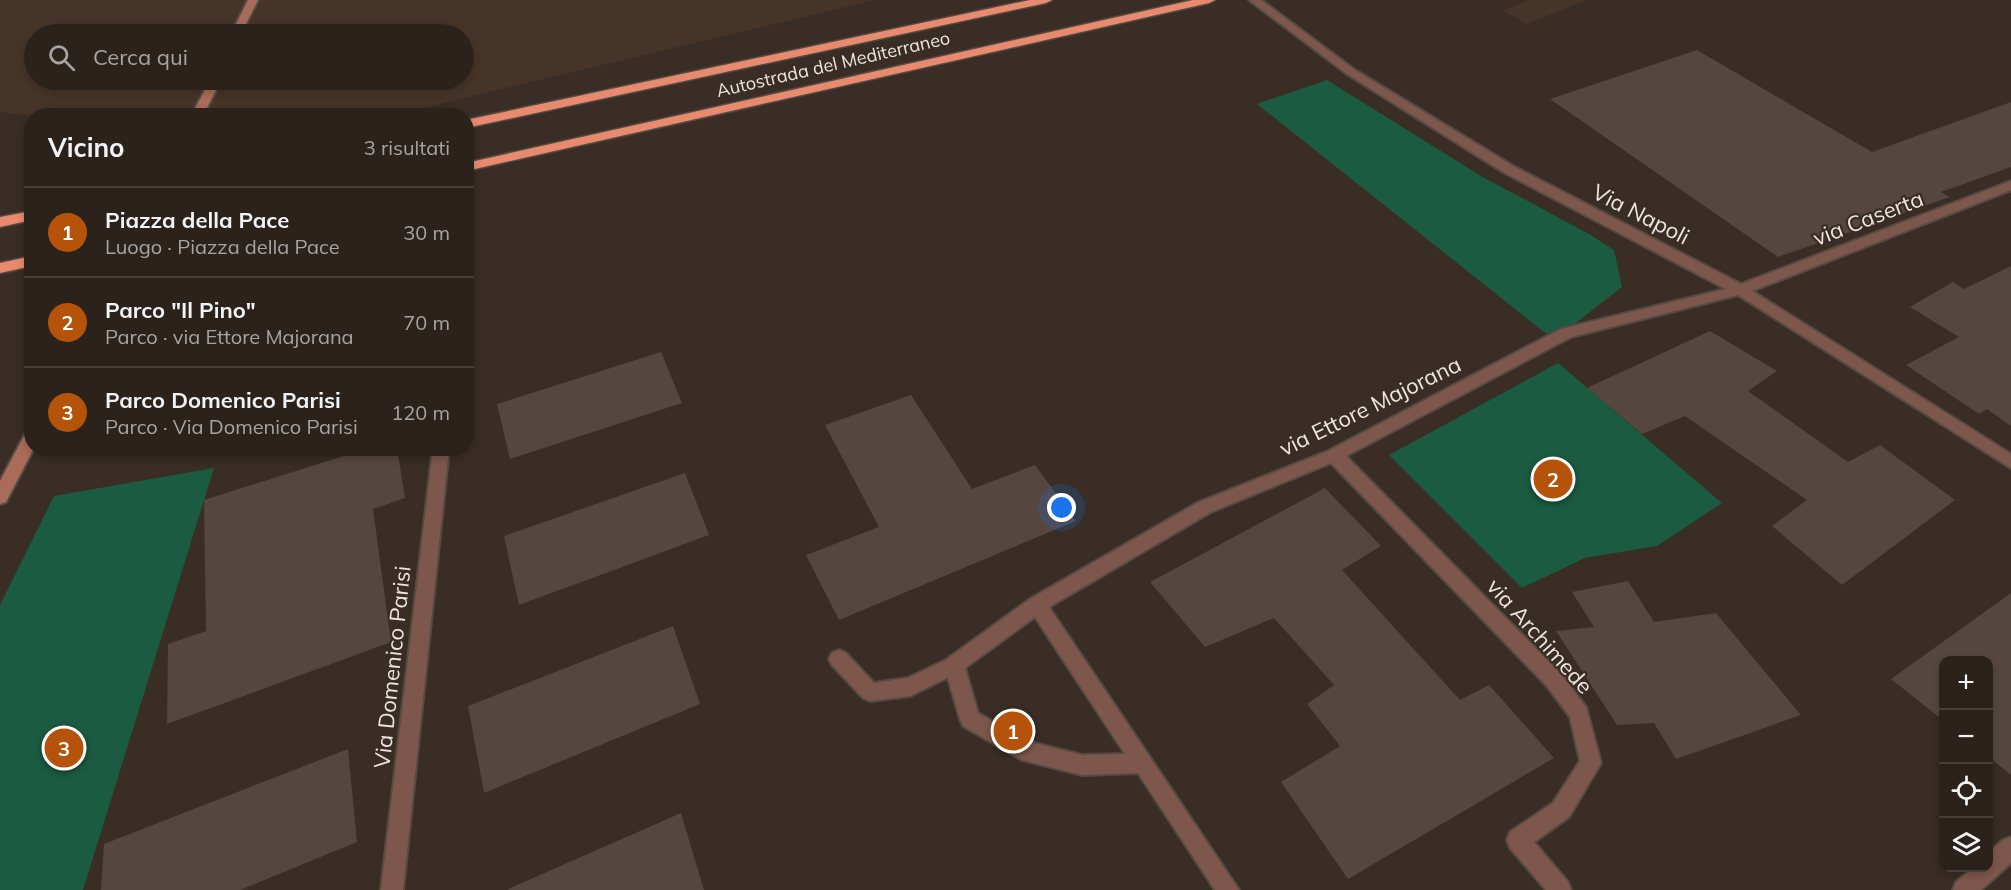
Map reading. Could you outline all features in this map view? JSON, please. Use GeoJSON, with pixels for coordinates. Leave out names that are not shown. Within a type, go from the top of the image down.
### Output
{"type":"FeatureCollection","features":[{"type":"Feature","properties":{"kind":"highway","name":"Autostrada del Mediterraneo"},"geometry":{"type":"LineString","coordinates":[[474,122],[1046,0]]}},
{"type":"Feature","properties":{"kind":"highway","name":"Autostrada del Mediterraneo"},"geometry":{"type":"LineString","coordinates":[[474,164],[1209,0]]}},
{"type":"Feature","properties":{"kind":"highway"},"geometry":{"type":"LineString","coordinates":[[0,222],[24,217]]}},
{"type":"Feature","properties":{"kind":"highway"},"geometry":{"type":"LineString","coordinates":[[0,268],[24,263]]}},
{"type":"Feature","properties":{"kind":"main road"},"geometry":{"type":"LineString","coordinates":[[241,24],[253,0]]}},
{"type":"Feature","properties":{"kind":"main road"},"geometry":{"type":"LineString","coordinates":[[201,108],[209,90]]}},
{"type":"Feature","properties":{"kind":"main road"},"geometry":{"type":"LineString","coordinates":[[0,497],[24,451]]}},
{"type":"Feature","properties":{"kind":"street","name":"Via Napoli"},"geometry":{"type":"LineString","coordinates":[[1254,0],[1311,45],[1351,72],[1508,169],[1740,290],[2011,462]]}},
{"type":"Feature","properties":{"kind":"street","name":"via Caserta"},"geometry":{"type":"LineString","coordinates":[[1740,290],[2011,184]]}},
{"type":"Feature","properties":{"kind":"street","name":"via Ettore Majorana"},"geometry":{"type":"LineString","coordinates":[[839,659],[870,692],[910,687],[954,665],[1037,605],[1205,507],[1334,455],[1566,333],[1740,290]]}},
{"type":"Feature","properties":{"kind":"street","name":"via Archimede"},"geometry":{"type":"LineString","coordinates":[[1334,455],[1554,680],[1579,712],[1591,763],[1561,810],[1518,840],[1560,890]]}},
{"type":"Feature","properties":{"kind":"street","name":"Via Domenico Parisi"},"geometry":{"type":"LineString","coordinates":[[392,890],[440,456]]}},
{"type":"Feature","properties":{"kind":"street"},"geometry":{"type":"LineString","coordinates":[[1037,605],[1228,890]]}},
{"type":"Feature","properties":{"kind":"street"},"geometry":{"type":"LineString","coordinates":[[954,665],[970,719],[1022,750],[1082,765],[1143,762]]}},
{"type":"Feature","properties":{"kind":"street"},"geometry":{"type":"LineString","coordinates":[[1964,890],[2011,848]]}},
{"type":"Feature","properties":{"kind":"shaded area"},"geometry":{"type":"Polygon","coordinates":[[[0,0],[875,0],[422,108],[24,108],[24,115],[0,112],[0,0]]]}},
{"type":"Feature","properties":{"kind":"shaded area"},"geometry":{"type":"Polygon","coordinates":[[[1528,0],[1587,0],[1527,24],[1503,11],[1528,0]]]}},
{"type":"Feature","properties":{"kind":"green space"},"geometry":{"type":"Polygon","coordinates":[[[1327,80],[1481,176],[1589,234],[1614,250],[1622,287],[1554,340],[1257,104],[1327,80]]]}},
{"type":"Feature","properties":{"kind":"green space"},"geometry":{"type":"Polygon","coordinates":[[[1558,363],[1722,503],[1657,546],[1585,558],[1522,588],[1389,455],[1558,363]]]}},
{"type":"Feature","properties":{"kind":"green space"},"geometry":{"type":"Polygon","coordinates":[[[214,468],[83,890],[0,890],[0,605],[54,496],[214,468]]]}},
{"type":"Feature","properties":{"kind":"building"},"geometry":{"type":"Polygon","coordinates":[[[1697,50],[1872,152],[2011,102],[2011,167],[1941,192],[1950,197],[1778,257],[1550,99],[1697,50]]]}},
{"type":"Feature","properties":{"kind":"building"},"geometry":{"type":"Polygon","coordinates":[[[2011,266],[2011,426],[1987,409],[1979,414],[1906,365],[1959,337],[1910,307],[1953,282],[1964,289],[2011,266]]]}},
{"type":"Feature","properties":{"kind":"building"},"geometry":{"type":"Polygon","coordinates":[[[1710,331],[1777,371],[1748,391],[1848,462],[1880,445],[1955,500],[1842,585],[1772,526],[1807,500],[1685,416],[1642,434],[1587,388],[1710,331]]]}},
{"type":"Feature","properties":{"kind":"building"},"geometry":{"type":"Polygon","coordinates":[[[661,352],[682,403],[510,459],[497,404],[661,352]]]}},
{"type":"Feature","properties":{"kind":"building"},"geometry":{"type":"Polygon","coordinates":[[[911,395],[972,489],[1035,465],[1076,521],[839,620],[806,555],[879,527],[825,425],[911,395]]]}},
{"type":"Feature","properties":{"kind":"building"},"geometry":{"type":"Polygon","coordinates":[[[344,456],[398,456],[405,498],[373,509],[391,642],[167,724],[168,644],[206,631],[204,500],[344,456]]]}},
{"type":"Feature","properties":{"kind":"building"},"geometry":{"type":"Polygon","coordinates":[[[685,473],[709,535],[519,605],[504,536],[685,473]]]}},
{"type":"Feature","properties":{"kind":"building"},"geometry":{"type":"Polygon","coordinates":[[[1325,488],[1381,546],[1342,570],[1460,700],[1489,685],[1554,758],[1348,879],[1281,782],[1340,746],[1307,704],[1334,685],[1274,618],[1205,647],[1150,582],[1325,488]]]}},
{"type":"Feature","properties":{"kind":"building"},"geometry":{"type":"Polygon","coordinates":[[[1628,581],[1654,622],[1716,613],[1801,715],[1676,759],[1654,723],[1617,725],[1556,631],[1594,627],[1572,592],[1628,581]]]}},
{"type":"Feature","properties":{"kind":"building"},"geometry":{"type":"Polygon","coordinates":[[[2011,593],[2011,775],[1993,760],[1993,656],[1939,656],[1939,717],[1891,679],[2011,593]]]}},
{"type":"Feature","properties":{"kind":"building"},"geometry":{"type":"Polygon","coordinates":[[[673,626],[700,704],[484,793],[468,706],[673,626]]]}},
{"type":"Feature","properties":{"kind":"building"},"geometry":{"type":"Polygon","coordinates":[[[348,749],[357,842],[240,890],[101,890],[104,844],[348,749]]]}},
{"type":"Feature","properties":{"kind":"building"},"geometry":{"type":"Polygon","coordinates":[[[681,813],[704,890],[506,890],[681,813]]]}},
{"type":"Feature","properties":{"kind":"place","name":"Parco \"Il Pino\""},"geometry":{"type":"Point","coordinates":[1553,479]}},
{"type":"Feature","properties":{"kind":"place","name":"Piazza della Pace"},"geometry":{"type":"Point","coordinates":[1013,731]}},
{"type":"Feature","properties":{"kind":"place","name":"Parco Domenico Parisi"},"geometry":{"type":"Point","coordinates":[64,748]}}]}
